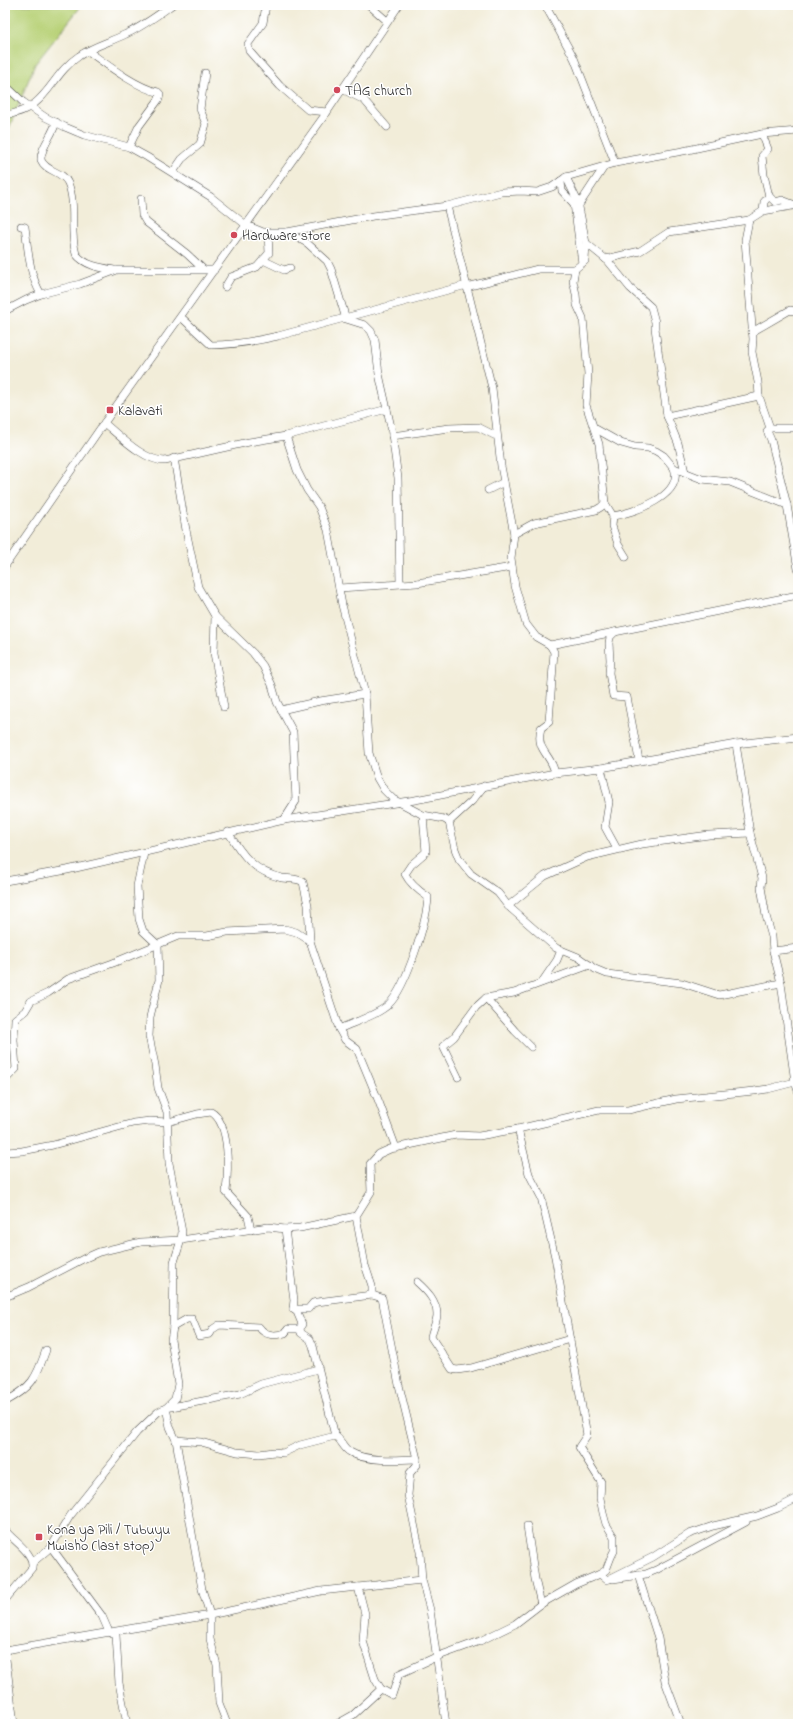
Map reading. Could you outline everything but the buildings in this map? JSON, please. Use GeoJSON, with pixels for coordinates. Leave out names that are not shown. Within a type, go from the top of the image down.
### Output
{"type":"FeatureCollection","features":[{"type":"Feature","properties":{"kind":"street"},"geometry":{"type":"LineString","coordinates":[[5,115],[31,108],[46,94],[72,62],[99,44],[132,31],[172,5]]}},
{"type":"Feature","properties":{"kind":"street"},"geometry":{"type":"LineString","coordinates":[[266,5],[263,23],[248,44],[249,51],[280,86],[308,110],[327,112]]}},
{"type":"Feature","properties":{"kind":"street"},"geometry":{"type":"LineString","coordinates":[[369,5],[387,22]]}},
{"type":"Feature","properties":{"kind":"street"},"geometry":{"type":"LineString","coordinates":[[5,566],[104,423],[327,112],[399,5]]}},
{"type":"Feature","properties":{"kind":"street"},"geometry":{"type":"LineString","coordinates":[[545,5],[574,58],[615,163]]}},
{"type":"Feature","properties":{"kind":"street"},"geometry":{"type":"LineString","coordinates":[[88,51],[139,84],[160,94],[159,99],[139,126],[129,147]]}},
{"type":"Feature","properties":{"kind":"street"},"geometry":{"type":"LineString","coordinates":[[172,172],[182,159],[200,144],[206,124],[200,109],[205,73]]}},
{"type":"Feature","properties":{"kind":"street"},"geometry":{"type":"LineString","coordinates":[[5,84],[31,108],[84,135],[129,147],[211,197],[255,230],[268,233],[287,232],[365,217],[447,206],[501,192],[540,192],[582,171],[604,167],[615,163],[683,151],[762,134],[798,131]]}},
{"type":"Feature","properties":{"kind":"street"},"geometry":{"type":"LineString","coordinates":[[342,89],[364,100],[387,127]]}},
{"type":"Feature","properties":{"kind":"street"},"geometry":{"type":"LineString","coordinates":[[56,122],[54,131],[42,151],[41,160],[46,168],[63,176],[68,185],[75,253],[82,260],[90,264],[117,270],[214,270]]}},
{"type":"Feature","properties":{"kind":"street"},"geometry":{"type":"LineString","coordinates":[[762,134],[768,149],[762,156],[764,175],[769,196],[775,202],[782,200],[797,205]]}},
{"type":"Feature","properties":{"kind":"street"},"geometry":{"type":"LineString","coordinates":[[579,205],[604,167]]}},
{"type":"Feature","properties":{"kind":"street"},"geometry":{"type":"LineString","coordinates":[[564,179],[579,205],[586,243],[585,261],[575,269],[573,281],[577,305],[583,318],[588,374],[586,405],[591,421],[596,429],[601,456],[605,503],[613,516],[612,526],[618,544],[626,557]]}},
{"type":"Feature","properties":{"kind":"street"},"geometry":{"type":"LineString","coordinates":[[564,179],[562,191],[574,204],[582,263]]}},
{"type":"Feature","properties":{"kind":"street"},"geometry":{"type":"LineString","coordinates":[[763,211],[764,202],[769,196]]}},
{"type":"Feature","properties":{"kind":"street"},"geometry":{"type":"LineString","coordinates":[[141,199],[142,217],[146,222],[182,249],[203,269]]}},
{"type":"Feature","properties":{"kind":"street"},"geometry":{"type":"LineString","coordinates":[[606,259],[640,251],[669,232],[749,220],[763,211],[797,205]]}},
{"type":"Feature","properties":{"kind":"street"},"geometry":{"type":"LineString","coordinates":[[447,206],[465,287],[490,376],[504,482],[514,534],[512,567],[521,609],[526,624],[536,636],[550,644],[554,655],[549,722],[541,728],[539,740],[540,746],[553,765],[555,773]]}},
{"type":"Feature","properties":{"kind":"street"},"geometry":{"type":"LineString","coordinates":[[749,220],[746,240],[752,352],[758,382],[759,396],[770,428],[767,431],[771,440],[788,505],[796,546],[798,569]]}},
{"type":"Feature","properties":{"kind":"street"},"geometry":{"type":"LineString","coordinates":[[21,226],[25,227],[31,265],[41,294]]}},
{"type":"Feature","properties":{"kind":"street"},"geometry":{"type":"LineString","coordinates":[[287,232],[307,243],[327,261],[331,269],[345,317],[348,321],[364,325],[373,335],[379,374],[392,436],[398,478],[400,583]]}},
{"type":"Feature","properties":{"kind":"street"},"geometry":{"type":"LineString","coordinates":[[225,287],[231,277],[257,268],[269,253],[268,233]]}},
{"type":"Feature","properties":{"kind":"street"},"geometry":{"type":"LineString","coordinates":[[586,243],[606,259],[635,293],[651,307],[655,322],[667,416],[678,443],[685,472]]}},
{"type":"Feature","properties":{"kind":"street"},"geometry":{"type":"LineString","coordinates":[[263,260],[284,270],[290,268]]}},
{"type":"Feature","properties":{"kind":"street"},"geometry":{"type":"LineString","coordinates":[[181,317],[211,345],[222,345],[258,340],[538,269],[575,269]]}},
{"type":"Feature","properties":{"kind":"street"},"geometry":{"type":"LineString","coordinates":[[5,311],[41,294],[80,284],[117,270]]}},
{"type":"Feature","properties":{"kind":"street"},"geometry":{"type":"LineString","coordinates":[[752,332],[790,310],[798,312]]}},
{"type":"Feature","properties":{"kind":"street"},"geometry":{"type":"LineString","coordinates":[[667,416],[759,396]]}},
{"type":"Feature","properties":{"kind":"street"},"geometry":{"type":"LineString","coordinates":[[104,423],[143,454],[153,460],[165,460],[249,442],[286,436],[387,409]]}},
{"type":"Feature","properties":{"kind":"street"},"geometry":{"type":"LineString","coordinates":[[392,436],[449,428],[478,427],[494,434]]}},
{"type":"Feature","properties":{"kind":"street"},"geometry":{"type":"LineString","coordinates":[[770,428],[798,428]]}},
{"type":"Feature","properties":{"kind":"street"},"geometry":{"type":"LineString","coordinates":[[596,429],[627,445],[648,448],[656,451],[664,456],[674,468],[676,474],[672,488],[667,493],[636,511],[613,516]]}},
{"type":"Feature","properties":{"kind":"street"},"geometry":{"type":"LineString","coordinates":[[286,436],[297,470],[326,522],[339,588],[365,694],[371,761],[381,786],[390,797],[423,815],[444,819],[449,822],[459,859],[471,874],[498,893],[508,906],[556,948],[607,974],[682,983],[719,995],[781,983]]}},
{"type":"Feature","properties":{"kind":"street"},"geometry":{"type":"LineString","coordinates":[[174,458],[196,580],[202,595],[215,616],[258,660],[269,679],[281,710],[293,732],[296,799],[295,804],[284,820]]}},
{"type":"Feature","properties":{"kind":"street"},"geometry":{"type":"LineString","coordinates":[[674,468],[702,479],[730,482],[788,505]]}},
{"type":"Feature","properties":{"kind":"street"},"geometry":{"type":"LineString","coordinates":[[488,490],[504,482]]}},
{"type":"Feature","properties":{"kind":"street"},"geometry":{"type":"LineString","coordinates":[[514,534],[528,525],[596,510],[605,503]]}},
{"type":"Feature","properties":{"kind":"street"},"geometry":{"type":"LineString","coordinates":[[339,588],[417,583],[512,567]]}},
{"type":"Feature","properties":{"kind":"street"},"geometry":{"type":"LineString","coordinates":[[550,644],[798,595]]}},
{"type":"Feature","properties":{"kind":"street"},"geometry":{"type":"LineString","coordinates":[[215,616],[214,653],[224,707]]}},
{"type":"Feature","properties":{"kind":"street"},"geometry":{"type":"LineString","coordinates":[[615,632],[610,637],[609,643],[609,673],[613,696],[627,697],[638,760]]}},
{"type":"Feature","properties":{"kind":"street"},"geometry":{"type":"LineString","coordinates":[[281,710],[320,701],[365,694]]}},
{"type":"Feature","properties":{"kind":"street"},"geometry":{"type":"LineString","coordinates":[[5,881],[67,870],[284,820],[399,802],[555,773],[601,768],[638,760],[736,744],[798,737]]}},
{"type":"Feature","properties":{"kind":"street"},"geometry":{"type":"LineString","coordinates":[[736,744],[750,833],[762,878],[761,887],[766,916],[772,937],[773,951],[781,983],[795,1082],[798,1091]]}},
{"type":"Feature","properties":{"kind":"street"},"geometry":{"type":"LineString","coordinates":[[601,768],[609,802],[605,828],[617,849]]}},
{"type":"Feature","properties":{"kind":"street"},"geometry":{"type":"LineString","coordinates":[[449,822],[472,801],[484,786]]}},
{"type":"Feature","properties":{"kind":"street"},"geometry":{"type":"LineString","coordinates":[[339,1029],[381,1010],[390,1003],[399,990],[423,931],[428,897],[419,891],[408,880],[405,874],[411,865],[426,852],[423,815]]}},
{"type":"Feature","properties":{"kind":"street"},"geometry":{"type":"LineString","coordinates":[[228,832],[254,867],[278,877],[302,881],[308,905],[310,941],[339,1029],[345,1040],[357,1049],[396,1148]]}},
{"type":"Feature","properties":{"kind":"street"},"geometry":{"type":"LineString","coordinates":[[508,906],[544,876],[587,857],[617,849],[709,835],[750,833]]}},
{"type":"Feature","properties":{"kind":"street"},"geometry":{"type":"LineString","coordinates":[[144,853],[137,886],[139,919],[143,931],[158,945],[159,980],[150,1017],[149,1036],[158,1088],[165,1107],[168,1122],[168,1154],[182,1227],[181,1240],[174,1262],[173,1327],[171,1347],[178,1384],[175,1399],[166,1408]]}},
{"type":"Feature","properties":{"kind":"street"},"geometry":{"type":"LineString","coordinates":[[5,1080],[16,1069],[14,1040],[15,1020],[25,1012],[31,1001],[48,993],[68,979],[113,963],[143,949],[158,945],[178,936],[207,936],[227,932],[285,929],[296,932],[310,941]]}},
{"type":"Feature","properties":{"kind":"street"},"geometry":{"type":"LineString","coordinates":[[773,951],[798,948]]}},
{"type":"Feature","properties":{"kind":"street"},"geometry":{"type":"LineString","coordinates":[[542,983],[557,960],[561,950]]}},
{"type":"Feature","properties":{"kind":"street"},"geometry":{"type":"LineString","coordinates":[[458,1077],[443,1046],[454,1037],[476,1007],[486,998],[506,996],[590,965]]}},
{"type":"Feature","properties":{"kind":"street"},"geometry":{"type":"LineString","coordinates":[[486,998],[531,1047]]}},
{"type":"Feature","properties":{"kind":"street"},"geometry":{"type":"LineString","coordinates":[[372,1295],[372,1286],[365,1265],[356,1216],[371,1192],[369,1169],[371,1162],[380,1153],[456,1135],[479,1136],[518,1129],[599,1110],[628,1110],[676,1099],[761,1090],[795,1082]]}},
{"type":"Feature","properties":{"kind":"street"},"geometry":{"type":"LineString","coordinates":[[5,1152],[44,1147],[133,1123],[150,1121],[168,1122],[209,1112],[215,1116],[222,1128],[227,1145],[228,1167],[226,1192],[248,1216],[251,1230]]}},
{"type":"Feature","properties":{"kind":"street"},"geometry":{"type":"LineString","coordinates":[[358,1587],[365,1614],[363,1641],[375,1678],[381,1689],[392,1695],[399,1674],[436,1656],[480,1641],[515,1624],[541,1604],[576,1584],[606,1570],[612,1557],[614,1551],[614,1537],[606,1524],[603,1513],[600,1498],[601,1482],[579,1447],[587,1435],[555,1257],[541,1197],[529,1174],[518,1129]]}},
{"type":"Feature","properties":{"kind":"street"},"geometry":{"type":"LineString","coordinates":[[5,1297],[29,1287],[64,1267],[99,1252],[141,1242],[181,1240],[268,1227],[285,1229],[306,1227],[356,1216]]}},
{"type":"Feature","properties":{"kind":"street"},"geometry":{"type":"LineString","coordinates":[[285,1229],[294,1300],[293,1309]]}},
{"type":"Feature","properties":{"kind":"street"},"geometry":{"type":"LineString","coordinates":[[417,1282],[428,1292],[437,1315],[430,1337],[452,1368],[457,1370],[471,1368],[570,1339]]}},
{"type":"Feature","properties":{"kind":"street"},"geometry":{"type":"LineString","coordinates":[[293,1309],[308,1309],[317,1302],[372,1295],[382,1298],[399,1385],[417,1458],[417,1465],[410,1473],[408,1495],[420,1552],[422,1580],[430,1610],[446,1724]]}},
{"type":"Feature","properties":{"kind":"street"},"geometry":{"type":"LineString","coordinates":[[293,1309],[297,1312],[302,1324],[300,1333],[310,1339],[312,1343],[335,1436],[347,1450],[361,1457],[398,1459],[417,1458]]}},
{"type":"Feature","properties":{"kind":"street"},"geometry":{"type":"LineString","coordinates":[[173,1327],[187,1319],[192,1319],[199,1336],[210,1334],[213,1329],[219,1326],[259,1327],[263,1332],[272,1335],[285,1333],[288,1329],[300,1329]]}},
{"type":"Feature","properties":{"kind":"street"},"geometry":{"type":"LineString","coordinates":[[5,1402],[28,1387],[34,1380],[46,1350]]}},
{"type":"Feature","properties":{"kind":"street"},"geometry":{"type":"LineString","coordinates":[[32,1563],[51,1547],[70,1516],[124,1448],[158,1412],[166,1408],[240,1394],[261,1384],[318,1369]]}},
{"type":"Feature","properties":{"kind":"street"},"geometry":{"type":"LineString","coordinates":[[166,1408],[170,1427],[176,1440],[197,1562],[210,1615],[210,1639],[217,1665],[219,1703],[227,1724]]}},
{"type":"Feature","properties":{"kind":"street"},"geometry":{"type":"LineString","coordinates":[[176,1440],[202,1442],[237,1452],[259,1454],[274,1452],[283,1453],[300,1445],[335,1436]]}},
{"type":"Feature","properties":{"kind":"street"},"geometry":{"type":"LineString","coordinates":[[600,1574],[607,1580],[638,1575],[656,1570],[758,1516],[798,1498]]}},
{"type":"Feature","properties":{"kind":"street"},"geometry":{"type":"LineString","coordinates":[[607,1580],[653,1557],[689,1534],[713,1526],[758,1516]]}},
{"type":"Feature","properties":{"kind":"street"},"geometry":{"type":"LineString","coordinates":[[526,1526],[533,1571],[541,1604]]}},
{"type":"Feature","properties":{"kind":"street"},"geometry":{"type":"LineString","coordinates":[[5,1600],[32,1568],[32,1563],[24,1549],[6,1534]]}},
{"type":"Feature","properties":{"kind":"street"},"geometry":{"type":"LineString","coordinates":[[51,1547],[102,1616],[110,1632],[116,1635],[119,1683],[127,1724]]}},
{"type":"Feature","properties":{"kind":"street"},"geometry":{"type":"LineString","coordinates":[[638,1575],[658,1638],[665,1681],[682,1724]]}},
{"type":"Feature","properties":{"kind":"street"},"geometry":{"type":"LineString","coordinates":[[14,1724],[5,1650],[210,1615],[321,1591],[422,1580]]}},
{"type":"Feature","properties":{"kind":"street"},"geometry":{"type":"LineString","coordinates":[[337,1724],[352,1715],[381,1689]]}},
{"type":"Feature","properties":{"kind":"green space"},"geometry":{"type":"Polygon","coordinates":[[[5,5],[82,5],[35,64],[5,138],[5,5]]]}},
{"type":"Feature","properties":{"kind":"place","name":"TAG church"},"geometry":{"type":"Point","coordinates":[337,90]}},
{"type":"Feature","properties":{"kind":"place","name":"Hardware store"},"geometry":{"type":"Point","coordinates":[234,235]}},
{"type":"Feature","properties":{"kind":"place","name":"Kalavati"},"geometry":{"type":"Point","coordinates":[110,410]}},
{"type":"Feature","properties":{"kind":"place","name":"Kona ya Pili / Tubuyu Mwisho (last stop)"},"geometry":{"type":"Point","coordinates":[39,1537]}}]}
